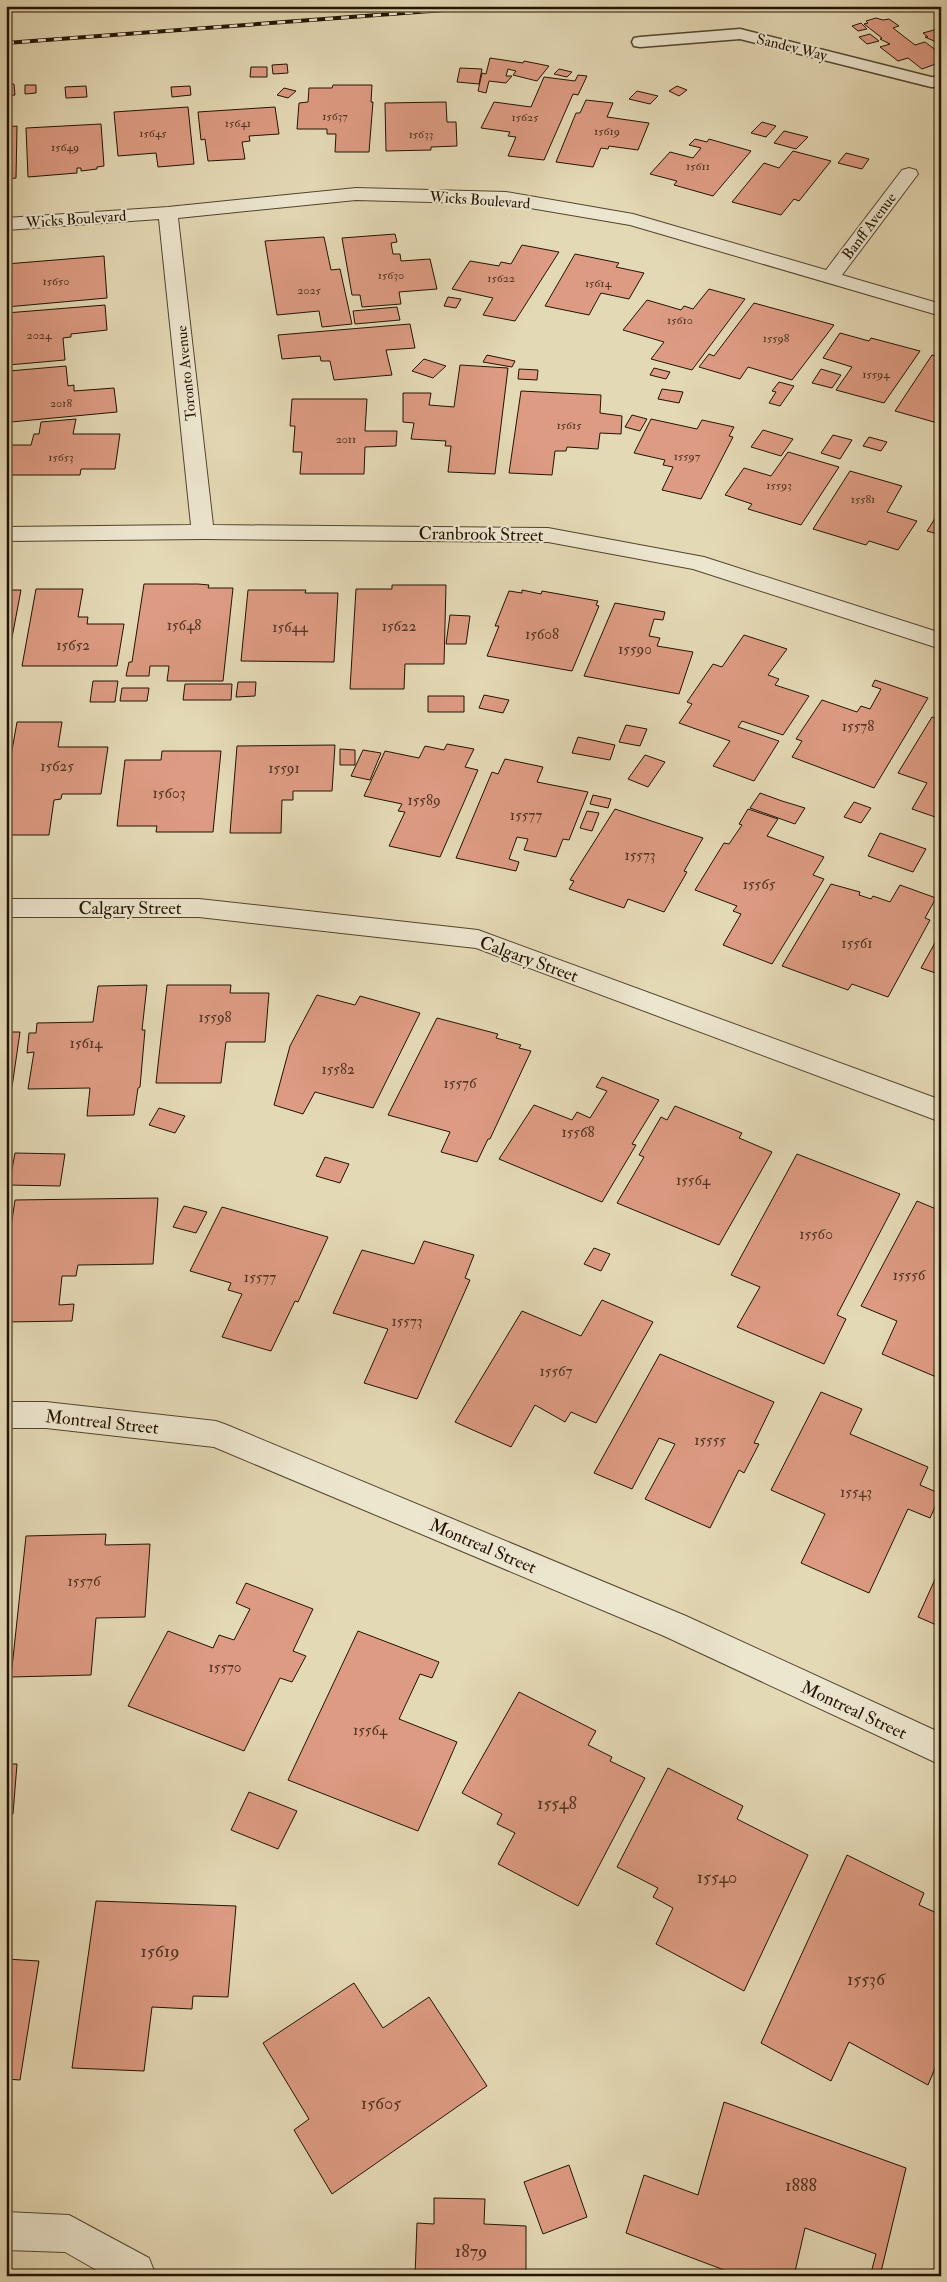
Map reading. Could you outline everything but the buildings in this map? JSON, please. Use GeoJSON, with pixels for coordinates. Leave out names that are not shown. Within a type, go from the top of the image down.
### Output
{"type":"FeatureCollection","features":[{"type":"Feature","properties":{"kind":"street","name":"Banff Avenue"},"geometry":{"type":"LineString","coordinates":[[830,278],[909,174]]}},
{"type":"Feature","properties":{"kind":"street","name":"Wicks Boulevard"},"geometry":{"type":"LineString","coordinates":[[6,224],[168,213],[356,194],[506,198],[633,220],[941,310]]}},
{"type":"Feature","properties":{"kind":"street","name":"Toronto Avenue"},"geometry":{"type":"LineString","coordinates":[[168,213],[203,532]]}},
{"type":"Feature","properties":{"kind":"street","name":"Cranbrook Street"},"geometry":{"type":"LineString","coordinates":[[6,534],[203,532],[548,534],[696,562],[941,640]]}},
{"type":"Feature","properties":{"kind":"street","name":"Calgary Street"},"geometry":{"type":"LineString","coordinates":[[6,908],[198,908],[478,939],[941,1111]]}},
{"type":"Feature","properties":{"kind":"street","name":"Montreal Street"},"geometry":{"type":"LineString","coordinates":[[6,1415],[46,1415],[216,1434],[675,1626],[941,1750]]}},
{"type":"Feature","properties":{"kind":"street"},"geometry":{"type":"LineString","coordinates":[[6,2231],[69,2234],[136,2274]]}},
{"type":"Feature","properties":{"kind":"lane","name":"Sandev Way"},"geometry":{"type":"LineString","coordinates":[[640,42],[740,34],[931,82],[941,82]]}},
{"type":"Feature","properties":{"kind":"railway"},"geometry":{"type":"LineString","coordinates":[[6,43],[498,6]]}}]}
